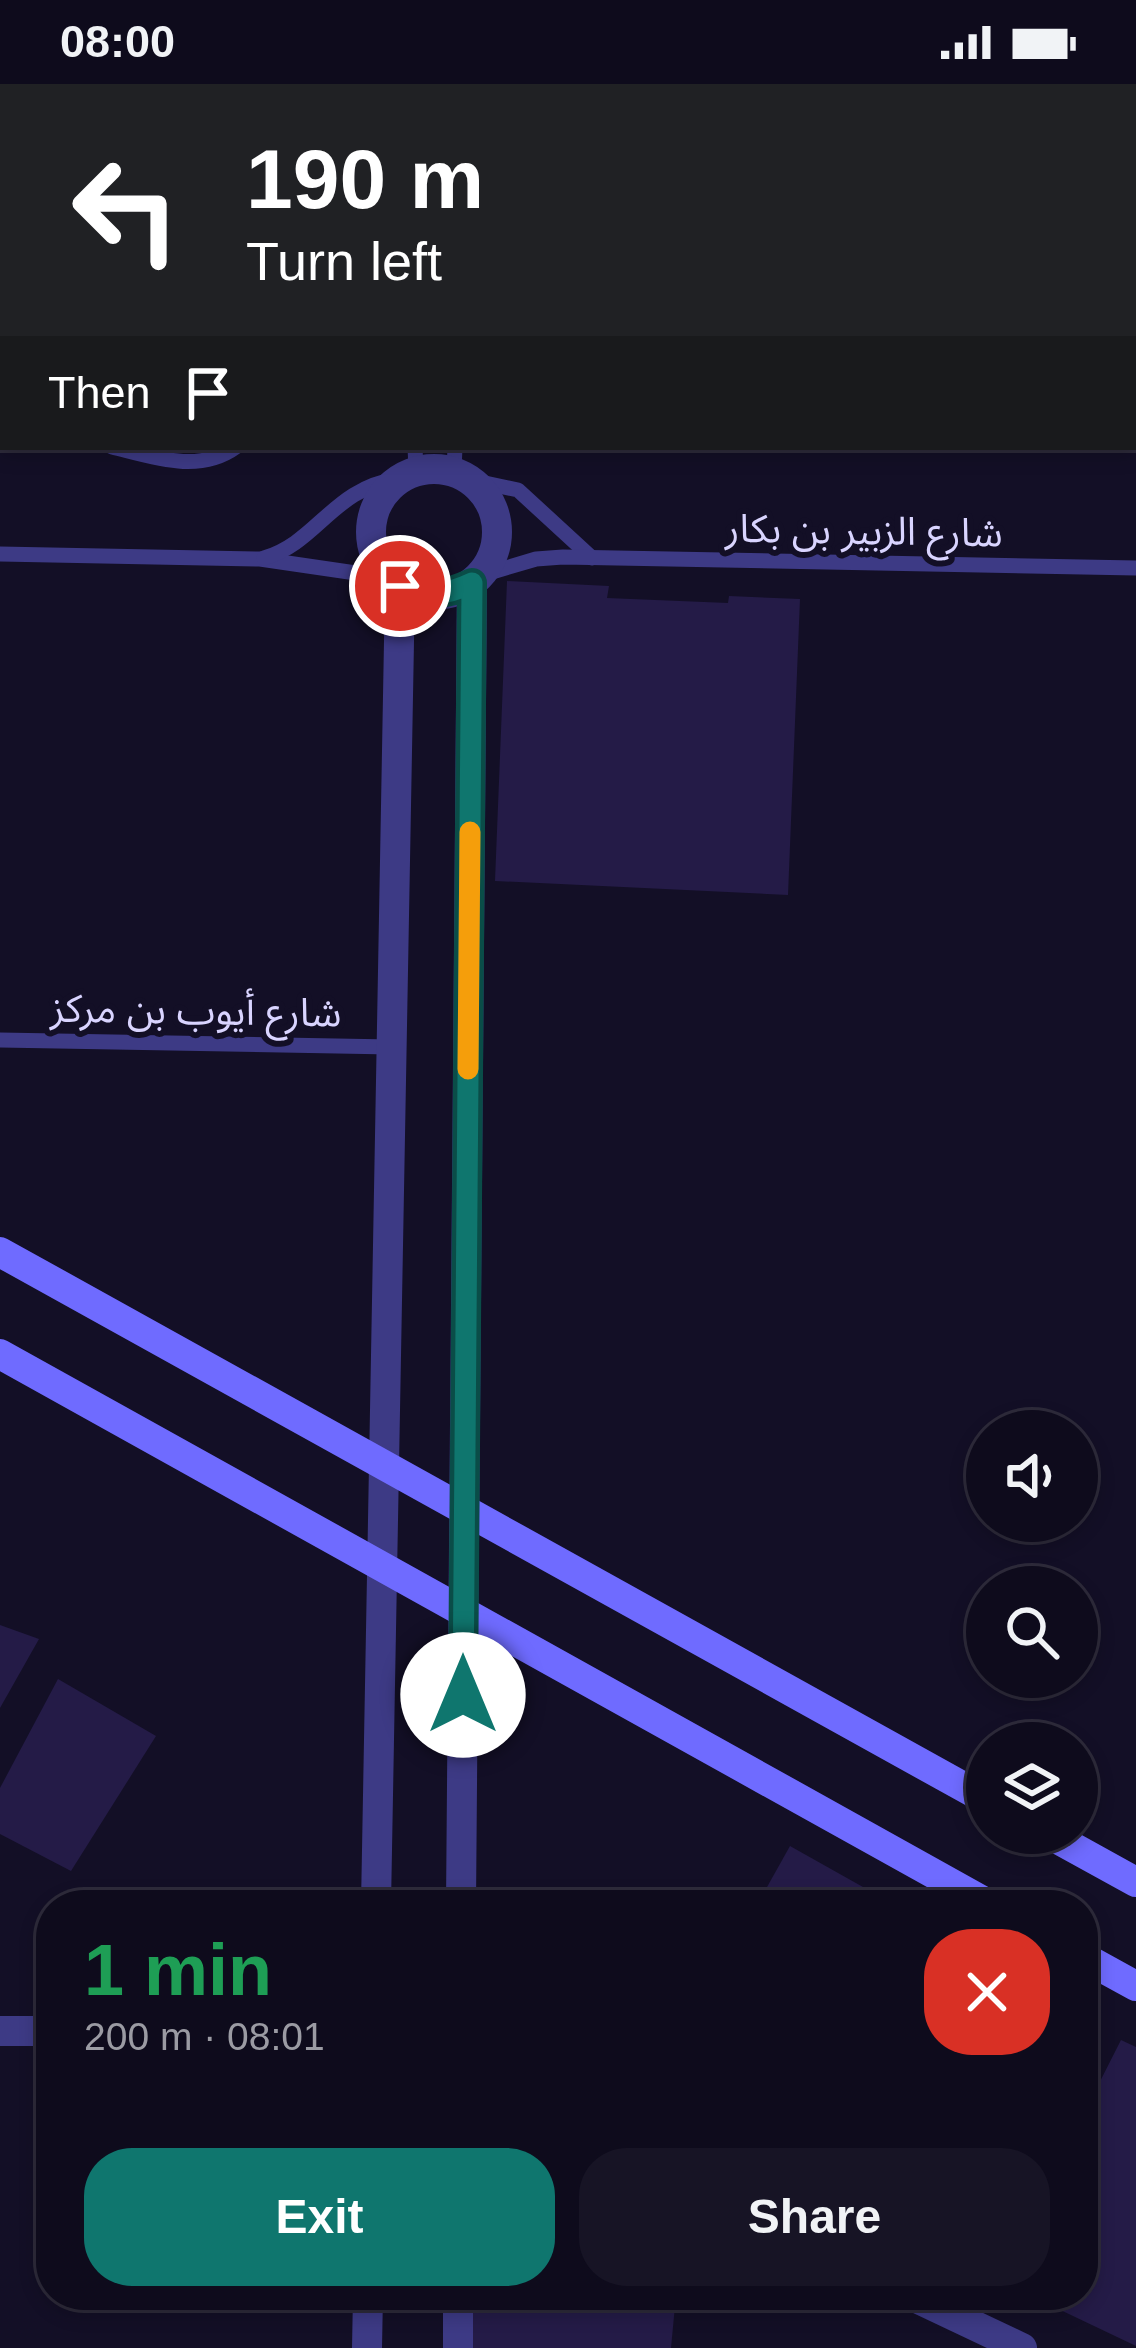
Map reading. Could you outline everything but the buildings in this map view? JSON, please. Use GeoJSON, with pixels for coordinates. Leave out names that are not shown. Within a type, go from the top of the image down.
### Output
{"type":"FeatureCollection","features":[{"type":"Feature","properties":{"kind":"street"},"geometry":{"type":"LineString","coordinates":[[410,465],[460,466],[487,495],[496,514],[493,557],[477,579],[449,594],[424,595],[395,582],[376,560],[370,537],[372,515],[382,494],[410,465]]}},
{"type":"Feature","properties":{"kind":"street"},"geometry":{"type":"LineString","coordinates":[[461,1890],[477,579]]}},
{"type":"Feature","properties":{"kind":"street"},"geometry":{"type":"LineString","coordinates":[[376,1890],[392,1047],[395,582]]}},
{"type":"Feature","properties":{"kind":"street"},"geometry":{"type":"LineString","coordinates":[[0,1252],[966,1788]]}},
{"type":"Feature","properties":{"kind":"street"},"geometry":{"type":"LineString","coordinates":[[0,1354],[964,1890]]}},
{"type":"Feature","properties":{"kind":"street"},"geometry":{"type":"LineString","coordinates":[[1085,1854],[1136,1882]]}},
{"type":"Feature","properties":{"kind":"street"},"geometry":{"type":"LineString","coordinates":[[1098,1965],[1136,1986]]}},
{"type":"Feature","properties":{"kind":"street"},"geometry":{"type":"LineString","coordinates":[[0,2031],[36,2031]]}},
{"type":"Feature","properties":{"kind":"street"},"geometry":{"type":"LineString","coordinates":[[367,2348],[368,2310]]}},
{"type":"Feature","properties":{"kind":"street"},"geometry":{"type":"LineString","coordinates":[[458,2310],[458,2348]]}},
{"type":"Feature","properties":{"kind":"street"},"geometry":{"type":"LineString","coordinates":[[942,2310],[1022,2348]]}},
{"type":"Feature","properties":{"kind":"lane"},"geometry":{"type":"LineString","coordinates":[[128,450],[197,463],[232,450]]}},
{"type":"Feature","properties":{"kind":"lane"},"geometry":{"type":"LineString","coordinates":[[260,559],[289,548],[355,492],[410,465]]}},
{"type":"Feature","properties":{"kind":"lane"},"geometry":{"type":"LineString","coordinates":[[460,466],[518,490],[592,558]]}},
{"type":"Feature","properties":{"kind":"lane"},"geometry":{"type":"LineString","coordinates":[[0,554],[260,559],[395,582]]}},
{"type":"Feature","properties":{"kind":"lane","name":"شارع الزبير بن بكار"},"geometry":{"type":"LineString","coordinates":[[477,579],[536,560],[592,558],[1136,568]]}},
{"type":"Feature","properties":{"kind":"lane","name":"شارع أيوب بن مركز"},"geometry":{"type":"LineString","coordinates":[[0,1040],[392,1047]]}},
{"type":"Feature","properties":{"kind":"slow traffic"},"geometry":{"type":"LineString","coordinates":[[468,1069],[470,832]]}},
{"type":"Feature","properties":{"kind":"route"},"geometry":{"type":"LineString","coordinates":[[400,586],[424,595],[449,594],[472,583],[463,1695]]}}]}
